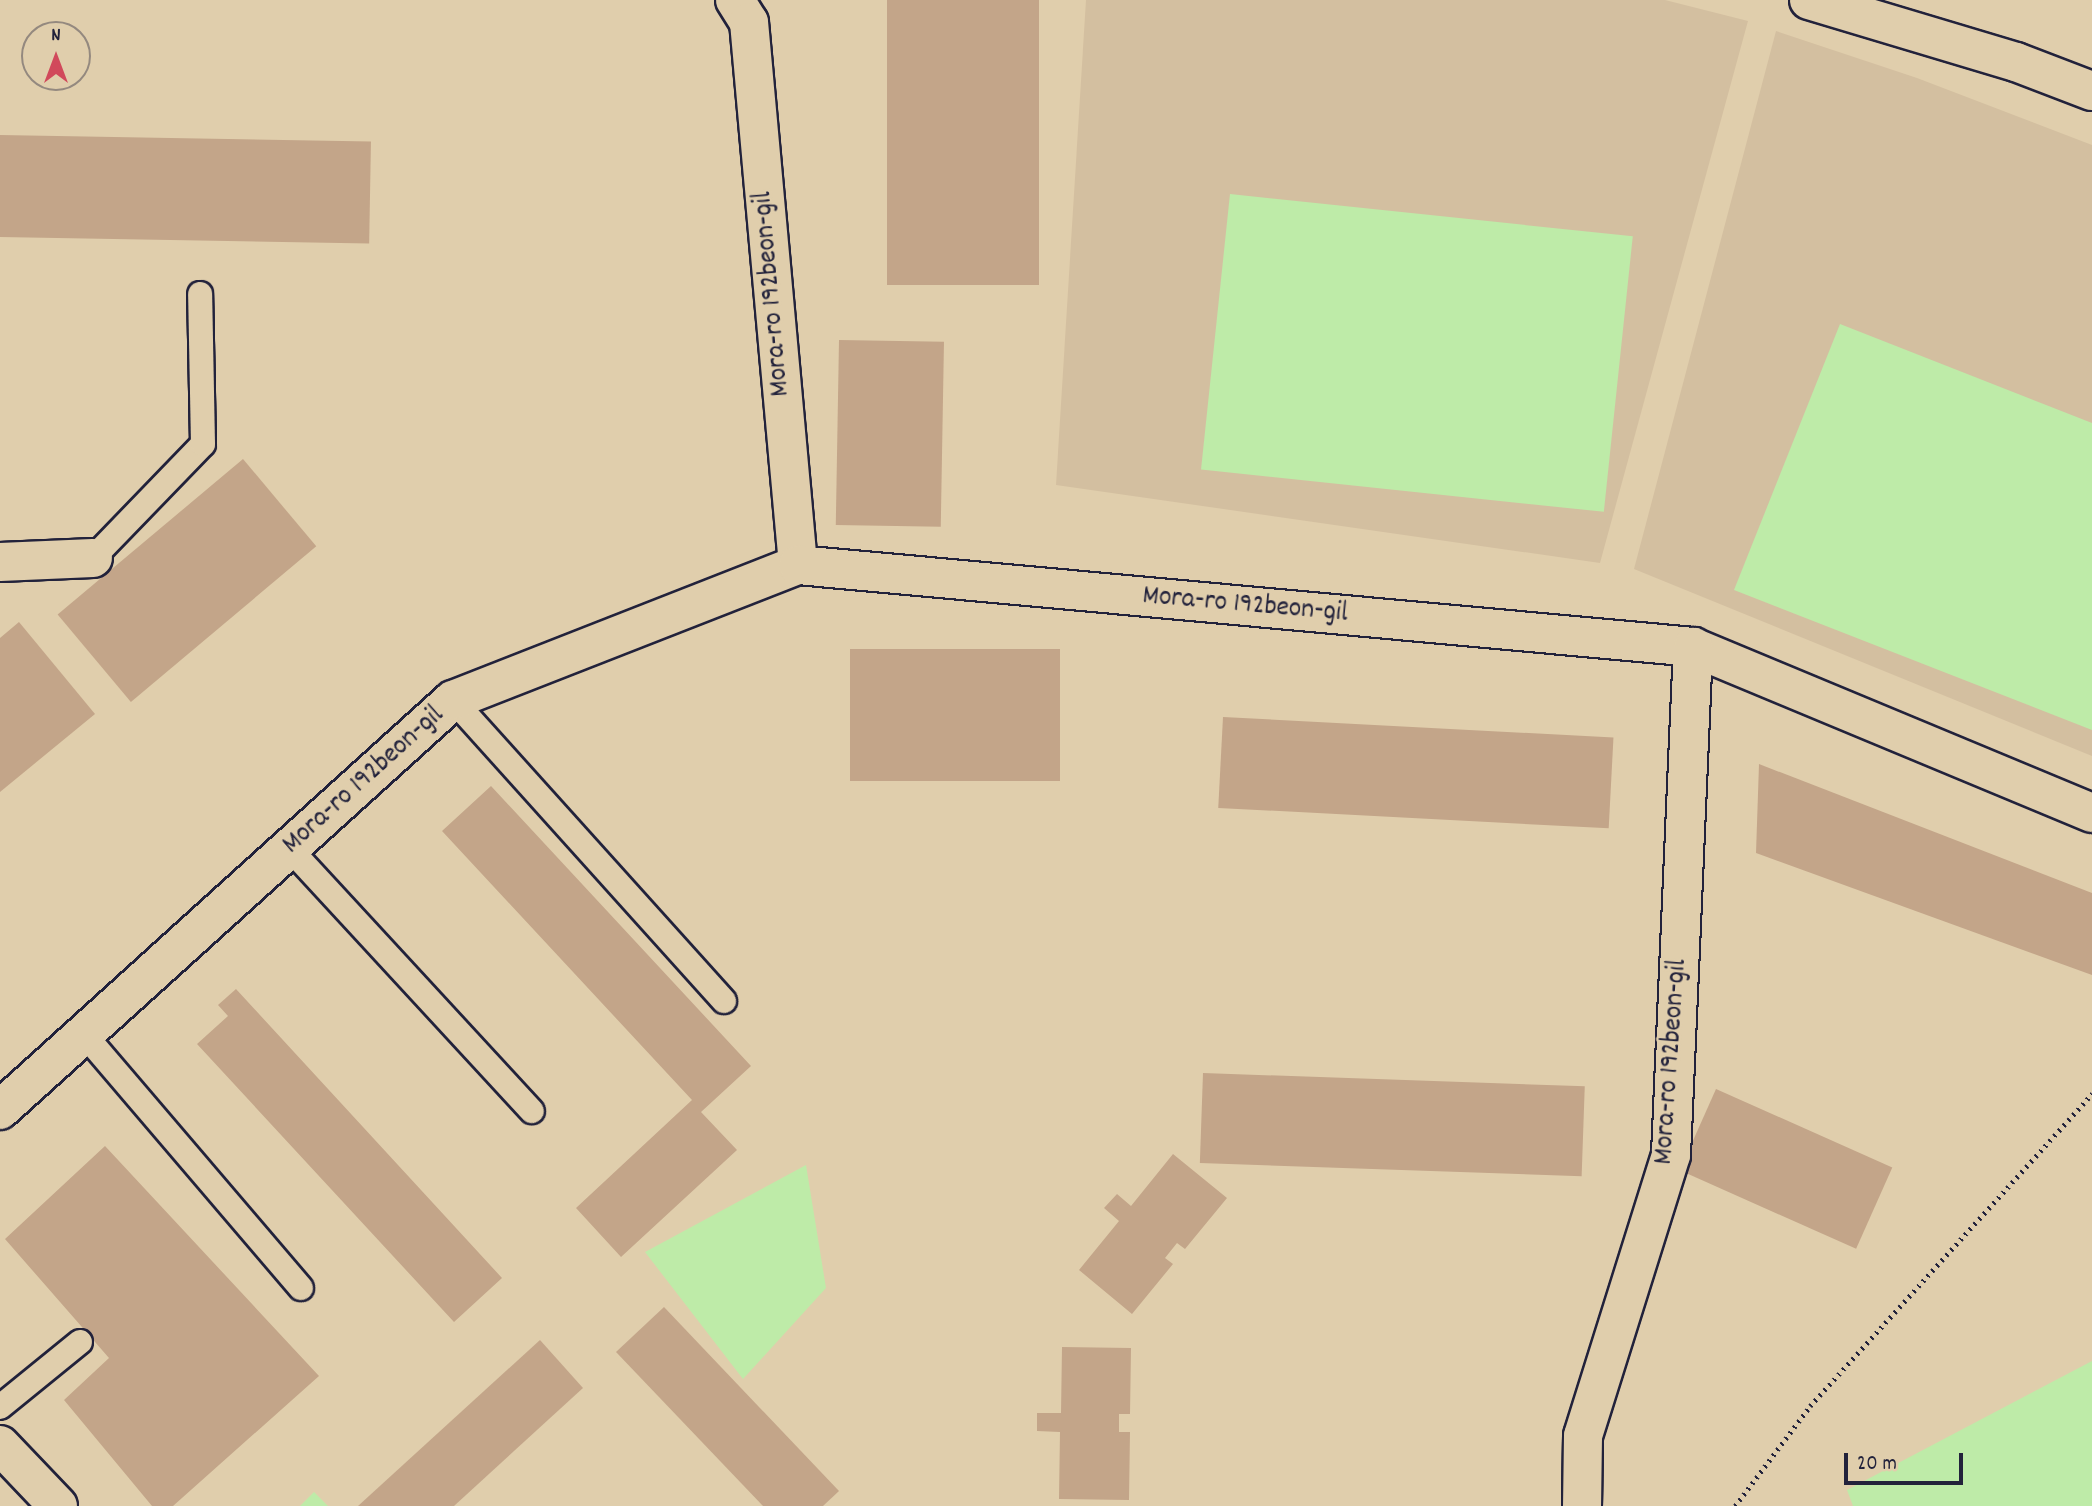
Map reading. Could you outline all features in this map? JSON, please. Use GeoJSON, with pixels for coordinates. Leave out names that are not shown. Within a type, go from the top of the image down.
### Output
{"type":"FeatureCollection","features":[{"type":"Feature","properties":{"kind":"street"},"geometry":{"type":"LineString","coordinates":[[1809,0],[2016,62],[2092,91]]}},
{"type":"Feature","properties":{"kind":"street","name":"Mora-ro 192beon-gil"},"geometry":{"type":"LineString","coordinates":[[750,7],[798,565]]}},
{"type":"Feature","properties":{"kind":"street"},"geometry":{"type":"LineString","coordinates":[[0,562],[93,558]]}},
{"type":"Feature","properties":{"kind":"street","name":"Mora-ro 192beon-gil"},"geometry":{"type":"LineString","coordinates":[[0,1110],[453,700],[798,565],[1693,647],[2092,813]]}},
{"type":"Feature","properties":{"kind":"street","name":"Mora-ro 192beon-gil"},"geometry":{"type":"LineString","coordinates":[[1582,1506],[1583,1436],[1671,1155],[1693,647]]}},
{"type":"Feature","properties":{"kind":"street"},"geometry":{"type":"LineString","coordinates":[[0,1445],[58,1506]]}},
{"type":"Feature","properties":{"kind":"lane"},"geometry":{"type":"LineString","coordinates":[[93,558],[203,444],[200,294]]}},
{"type":"Feature","properties":{"kind":"lane"},"geometry":{"type":"LineString","coordinates":[[453,700],[724,1001]]}},
{"type":"Feature","properties":{"kind":"lane"},"geometry":{"type":"LineString","coordinates":[[289,848],[532,1111]]}},
{"type":"Feature","properties":{"kind":"lane"},"geometry":{"type":"LineString","coordinates":[[84,1034],[301,1287]]}},
{"type":"Feature","properties":{"kind":"lane"},"geometry":{"type":"LineString","coordinates":[[0,1407],[80,1342]]}},
{"type":"Feature","properties":{"kind":"path"},"geometry":{"type":"LineString","coordinates":[[1735,1506],[1810,1406],[2092,1094]]}},
{"type":"Feature","properties":{"kind":"shaded area"},"geometry":{"type":"Polygon","coordinates":[[[1086,0],[1665,0],[1748,21],[1600,563],[1056,485],[1086,0]]]}},
{"type":"Feature","properties":{"kind":"shaded area"},"geometry":{"type":"Polygon","coordinates":[[[1776,31],[1917,78],[2092,145],[2092,756],[1634,569],[1776,31]]]}},
{"type":"Feature","properties":{"kind":"green space"},"geometry":{"type":"Polygon","coordinates":[[[1230,194],[1633,236],[1604,512],[1201,469],[1230,194]]]}},
{"type":"Feature","properties":{"kind":"green space"},"geometry":{"type":"Polygon","coordinates":[[[1840,324],[2092,423],[2092,730],[1734,590],[1840,324]]]}},
{"type":"Feature","properties":{"kind":"green space"},"geometry":{"type":"Polygon","coordinates":[[[806,1165],[826,1288],[743,1379],[645,1252],[806,1165]]]}},
{"type":"Feature","properties":{"kind":"green space"},"geometry":{"type":"Polygon","coordinates":[[[2092,1361],[2092,1506],[1853,1506],[1847,1490],[2092,1361]]]}},
{"type":"Feature","properties":{"kind":"green space"},"geometry":{"type":"Polygon","coordinates":[[[314,1492],[328,1506],[300,1506],[314,1492]]]}},
{"type":"Feature","properties":{"kind":"building"},"geometry":{"type":"Polygon","coordinates":[[[887,0],[1039,0],[1039,285],[887,285],[887,0]]]}},
{"type":"Feature","properties":{"kind":"building"},"geometry":{"type":"Polygon","coordinates":[[[0,135],[371,141],[369,243],[0,237],[0,135]]]}},
{"type":"Feature","properties":{"kind":"building"},"geometry":{"type":"Polygon","coordinates":[[[839,340],[944,342],[941,527],[836,525],[839,340]]]}},
{"type":"Feature","properties":{"kind":"building"},"geometry":{"type":"Polygon","coordinates":[[[243,459],[316,546],[131,702],[58,615],[243,459]]]}},
{"type":"Feature","properties":{"kind":"building"},"geometry":{"type":"Polygon","coordinates":[[[19,622],[95,714],[0,792],[0,638],[19,622]]]}},
{"type":"Feature","properties":{"kind":"building"},"geometry":{"type":"Polygon","coordinates":[[[850,649],[1060,649],[1060,781],[850,781],[850,649]]]}},
{"type":"Feature","properties":{"kind":"building"},"geometry":{"type":"Polygon","coordinates":[[[1223,717],[1613,737],[1609,828],[1218,808],[1223,717]]]}},
{"type":"Feature","properties":{"kind":"building"},"geometry":{"type":"Polygon","coordinates":[[[1759,764],[2092,893],[2092,975],[1756,853],[1759,764]]]}},
{"type":"Feature","properties":{"kind":"building"},"geometry":{"type":"Polygon","coordinates":[[[491,786],[751,1066],[701,1112],[737,1150],[621,1257],[576,1208],[692,1100],[442,831],[491,786]]]}},
{"type":"Feature","properties":{"kind":"building"},"geometry":{"type":"Polygon","coordinates":[[[236,989],[502,1278],[454,1322],[197,1044],[228,1016],[218,1005],[236,989]]]}},
{"type":"Feature","properties":{"kind":"building"},"geometry":{"type":"Polygon","coordinates":[[[1203,1073],[1585,1086],[1582,1176],[1200,1163],[1203,1073]]]}},
{"type":"Feature","properties":{"kind":"building"},"geometry":{"type":"Polygon","coordinates":[[[1716,1089],[1892,1168],[1856,1249],[1680,1170],[1716,1089]]]}},
{"type":"Feature","properties":{"kind":"building"},"geometry":{"type":"Polygon","coordinates":[[[105,1146],[319,1376],[173,1506],[152,1506],[64,1400],[109,1358],[5,1239],[105,1146]]]}},
{"type":"Feature","properties":{"kind":"building"},"geometry":{"type":"Polygon","coordinates":[[[1173,1154],[1227,1198],[1185,1249],[1177,1243],[1165,1258],[1173,1264],[1132,1314],[1079,1270],[1119,1221],[1104,1208],[1117,1194],[1131,1206],[1173,1154]]]}},
{"type":"Feature","properties":{"kind":"building"},"geometry":{"type":"Polygon","coordinates":[[[664,1307],[839,1491],[823,1506],[763,1506],[616,1352],[664,1307]]]}},
{"type":"Feature","properties":{"kind":"building"},"geometry":{"type":"Polygon","coordinates":[[[540,1340],[583,1388],[454,1506],[358,1506],[540,1340]]]}},
{"type":"Feature","properties":{"kind":"building"},"geometry":{"type":"Polygon","coordinates":[[[1062,1347],[1131,1348],[1130,1414],[1119,1414],[1119,1432],[1130,1432],[1129,1500],[1059,1499],[1060,1432],[1037,1431],[1037,1413],[1061,1413],[1062,1347]]]}}]}
